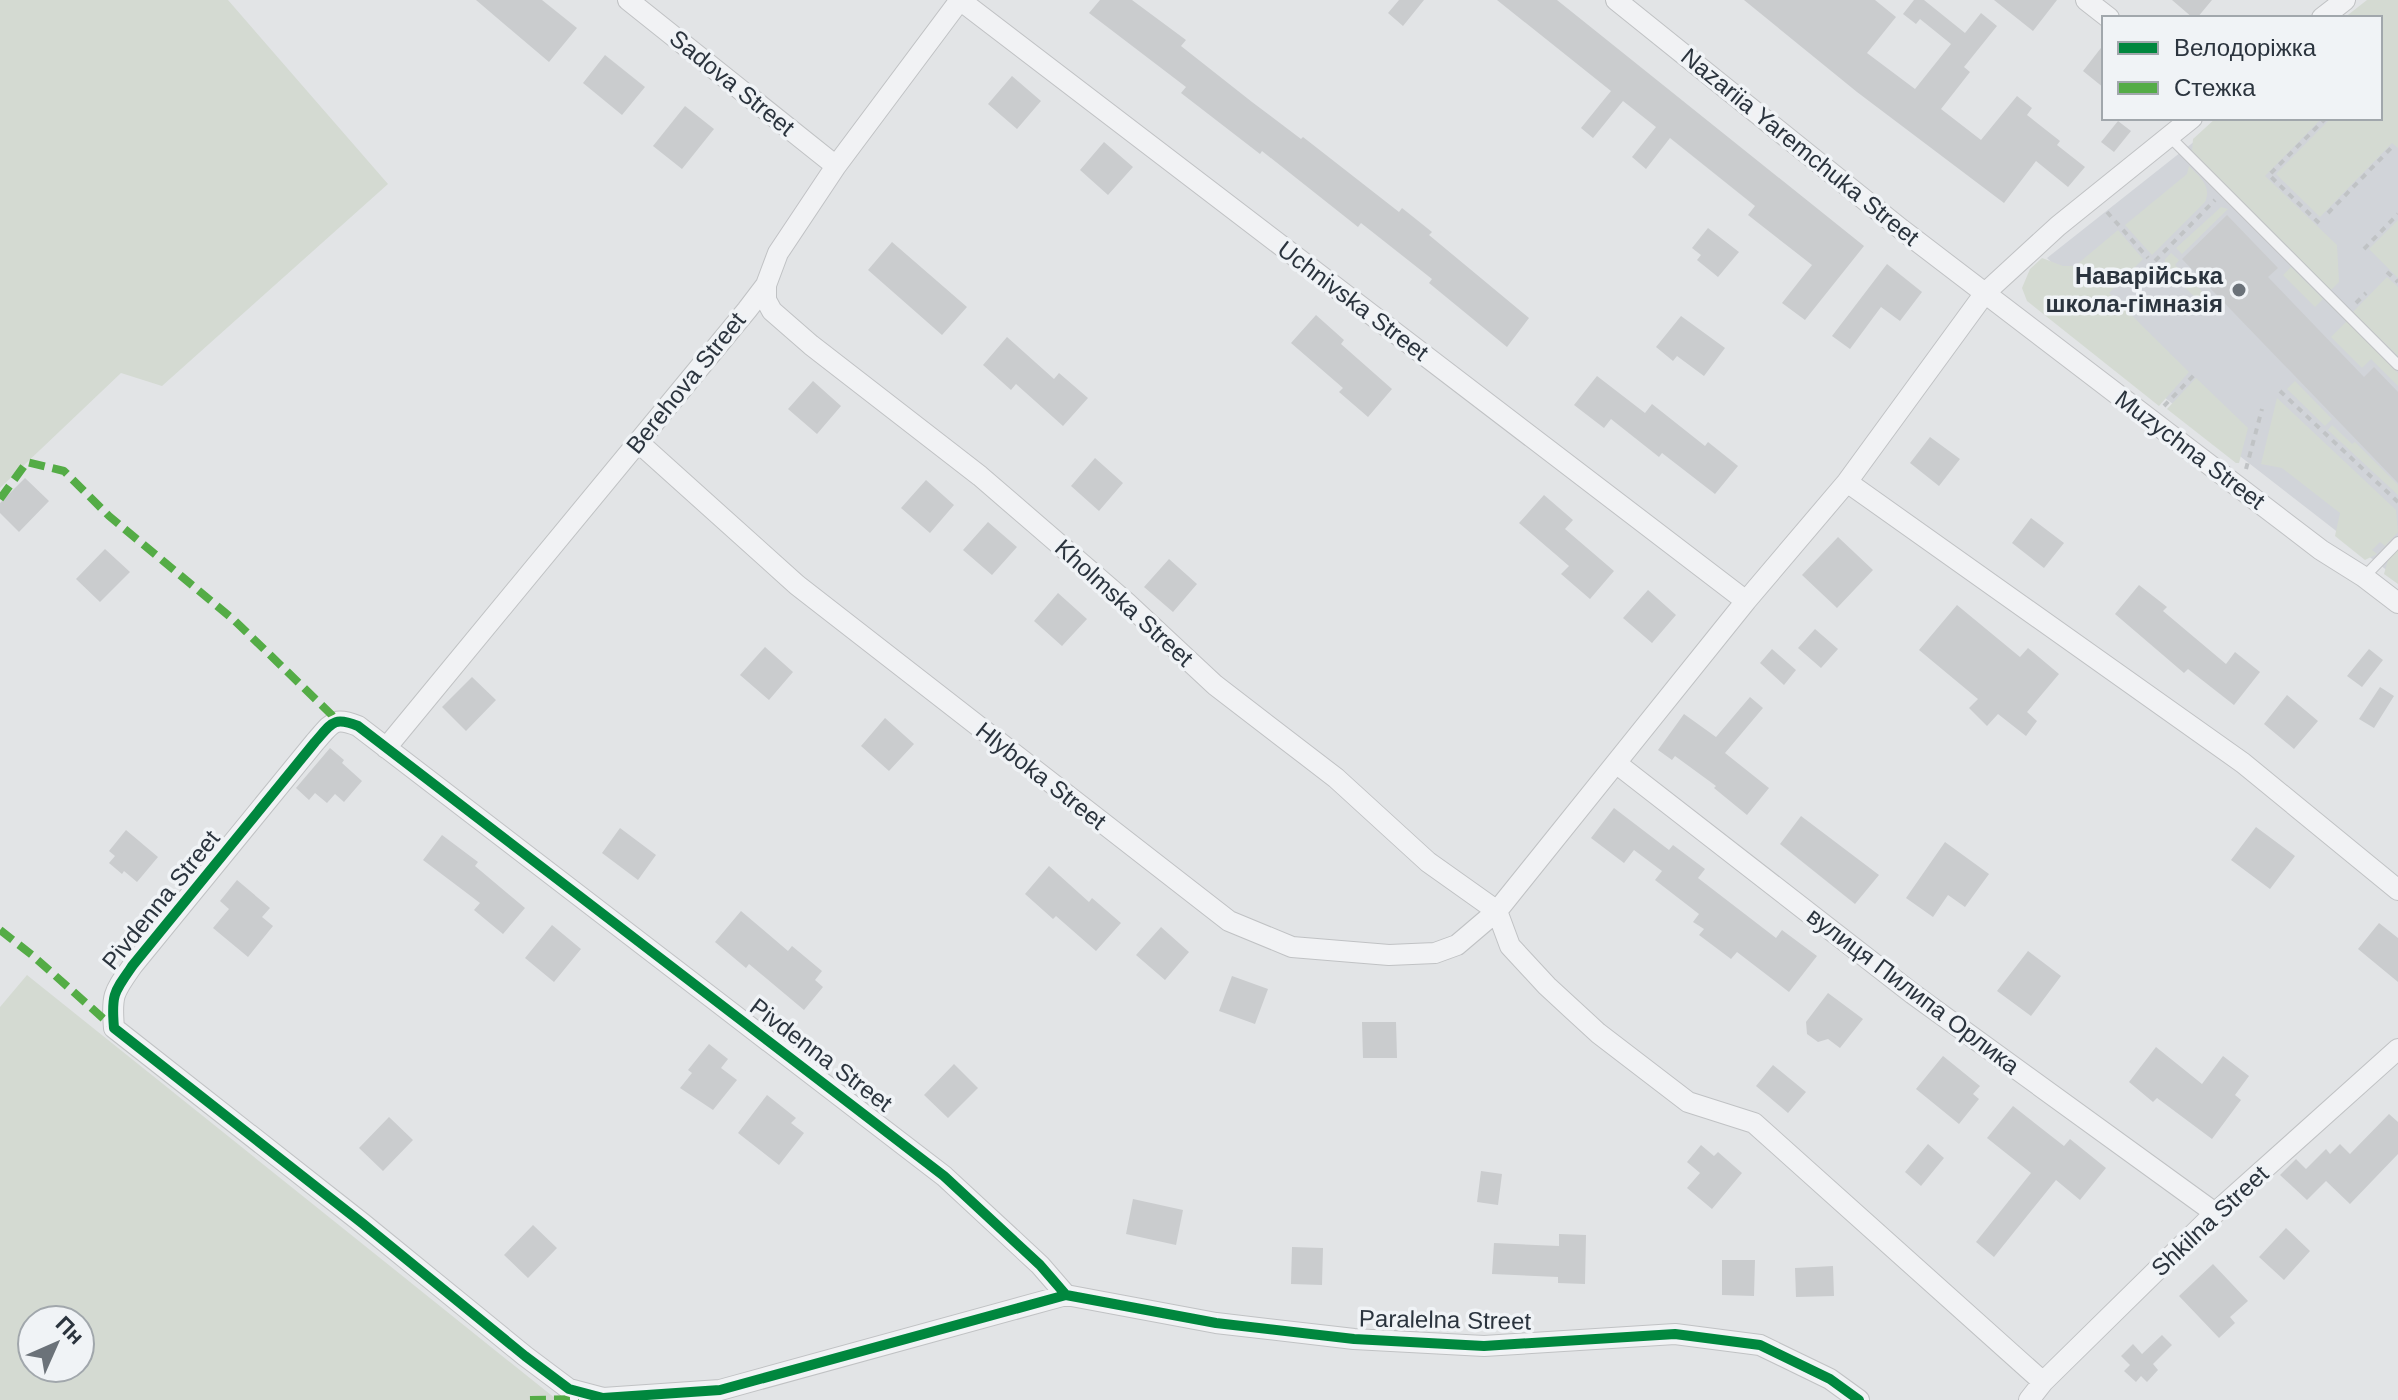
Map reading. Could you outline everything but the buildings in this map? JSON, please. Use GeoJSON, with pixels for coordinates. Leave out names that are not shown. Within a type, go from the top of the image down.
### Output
{"type":"FeatureCollection","features":[{"type":"Feature","properties":{"kind":"street","name":"Sadova Street"},"geometry":{"type":"LineString","coordinates":[[628,0],[836,166]]}},
{"type":"Feature","properties":{"kind":"street","name":"Berehova Street"},"geometry":{"type":"LineString","coordinates":[[386,748],[766,285],[778,253],[836,166],[960,0]]}},
{"type":"Feature","properties":{"kind":"street","name":"Uchnivska Street"},"geometry":{"type":"LineString","coordinates":[[960,0],[1746,601]]}},
{"type":"Feature","properties":{"kind":"street","name":"Nazariia Yaremchuka Street"},"geometry":{"type":"LineString","coordinates":[[1616,0],[1985,293]]}},
{"type":"Feature","properties":{"kind":"street"},"geometry":{"type":"LineString","coordinates":[[2086,0],[2106,16]]}},
{"type":"Feature","properties":{"kind":"street"},"geometry":{"type":"LineString","coordinates":[[2325,16],[2345,0]]}},
{"type":"Feature","properties":{"kind":"street","name":"Hlyboka Street"},"geometry":{"type":"LineString","coordinates":[[638,442],[797,585],[1229,921],[1292,947],[1389,955],[1435,953],[1457,945],[1497,911],[1746,601],[1847,482],[1985,293],[2094,196],[2189,120]]}},
{"type":"Feature","properties":{"kind":"street","name":"Kholmska Street"},"geometry":{"type":"LineString","coordinates":[[766,285],[766,300],[772,311],[811,345],[980,476],[1126,602],[1215,685],[1336,778],[1428,862],[1497,911]]}},
{"type":"Feature","properties":{"kind":"street","name":"Muzychna Street"},"geometry":{"type":"LineString","coordinates":[[1985,293],[2321,550],[2398,603]]}},
{"type":"Feature","properties":{"kind":"street"},"geometry":{"type":"LineString","coordinates":[[1847,482],[2243,763],[2398,890]]}},
{"type":"Feature","properties":{"kind":"street","name":"Pivdenna Street"},"geometry":{"type":"LineString","coordinates":[[343,720],[358,726],[944,1176],[1040,1265],[1066,1295],[722,1395],[603,1398],[569,1389],[114,1028],[114,992],[331,724],[343,720]]}},
{"type":"Feature","properties":{"kind":"street","name":"вулиця Пилипа Орлика"},"geometry":{"type":"LineString","coordinates":[[1616,763],[1913,994],[2215,1213]]}},
{"type":"Feature","properties":{"kind":"street"},"geometry":{"type":"LineString","coordinates":[[1497,911],[1510,946],[1547,986],[1598,1033],[1688,1102],[1754,1123],[2043,1382]]}},
{"type":"Feature","properties":{"kind":"street","name":"Shkilna Street"},"geometry":{"type":"LineString","coordinates":[[2029,1400],[2043,1382],[2215,1213],[2398,1049]]}},
{"type":"Feature","properties":{"kind":"street","name":"Paralelna Street"},"geometry":{"type":"LineString","coordinates":[[1066,1295],[1216,1323],[1354,1339],[1484,1346],[1675,1334],[1760,1345],[1830,1379],[1859,1400]]}},
{"type":"Feature","properties":{"kind":"lane"},"geometry":{"type":"LineString","coordinates":[[2169,136],[2398,365]]}},
{"type":"Feature","properties":{"kind":"lane"},"geometry":{"type":"LineString","coordinates":[[2364,577],[2398,542]]}},
{"type":"Feature","properties":{"kind":"path"},"geometry":{"type":"LineString","coordinates":[[2319,223],[2269,175],[2324,120]]}},
{"type":"Feature","properties":{"kind":"path"},"geometry":{"type":"LineString","coordinates":[[2328,213],[2394,145]]}},
{"type":"Feature","properties":{"kind":"path"},"geometry":{"type":"LineString","coordinates":[[2155,261],[2223,192]]}},
{"type":"Feature","properties":{"kind":"path"},"geometry":{"type":"LineString","coordinates":[[2094,196],[2148,258]]}},
{"type":"Feature","properties":{"kind":"path"},"geometry":{"type":"LineString","coordinates":[[2364,249],[2398,214]]}},
{"type":"Feature","properties":{"kind":"path"},"geometry":{"type":"LineString","coordinates":[[2387,272],[2398,282]]}},
{"type":"Feature","properties":{"kind":"path"},"geometry":{"type":"LineString","coordinates":[[2151,419],[2195,374]]}},
{"type":"Feature","properties":{"kind":"path"},"geometry":{"type":"LineString","coordinates":[[2280,391],[2398,502]]}},
{"type":"Feature","properties":{"kind":"path"},"geometry":{"type":"LineString","coordinates":[[2235,483],[2247,467],[2262,409]]}},
{"type":"Feature","properties":{"kind":"shaded area"},"geometry":{"type":"Polygon","coordinates":[[[0,0],[228,0],[388,184],[162,386],[121,373],[0,488],[0,0]]]}},
{"type":"Feature","properties":{"kind":"shaded area"},"geometry":{"type":"Polygon","coordinates":[[[2367,0],[2398,0],[2398,148],[2392,143],[2320,217],[2276,174],[2329,120],[2382,120],[2382,16],[2347,16],[2367,0]]]}},
{"type":"Feature","properties":{"kind":"shaded area","name":"Наварійська школа-гімназія"},"geometry":{"type":"Polygon","coordinates":[[[2374,0],[2398,18],[2398,579],[2070,324],[2092,302],[2047,258],[2221,120],[2382,120],[2382,16],[2374,0]]]}},
{"type":"Feature","properties":{"kind":"shaded area"},"geometry":{"type":"Polygon","coordinates":[[[2214,120],[2320,120],[2265,176],[2337,245],[2339,282],[2330,291],[2192,152],[2193,139],[2214,120]]]}},
{"type":"Feature","properties":{"kind":"shaded area"},"geometry":{"type":"Polygon","coordinates":[[[2189,166],[2206,186],[2205,202],[2152,255],[2125,225],[2187,174],[2189,166]]]}},
{"type":"Feature","properties":{"kind":"shaded area"},"geometry":{"type":"Polygon","coordinates":[[[2221,207],[2228,209],[2182,254],[2176,248],[2221,207]]]}},
{"type":"Feature","properties":{"kind":"shaded area"},"geometry":{"type":"Polygon","coordinates":[[[2398,220],[2398,278],[2369,249],[2398,220]]]}},
{"type":"Feature","properties":{"kind":"shaded area"},"geometry":{"type":"Polygon","coordinates":[[[2118,230],[2143,259],[2109,293],[2189,372],[2159,406],[2027,301],[2022,288],[2030,269],[2042,258],[2063,266],[2075,266],[2118,230]]]}},
{"type":"Feature","properties":{"kind":"shaded area"},"geometry":{"type":"Polygon","coordinates":[[[2171,253],[2179,260],[2175,265],[2210,299],[2214,296],[2221,303],[2206,308],[2165,268],[2165,259],[2171,253]]]}},
{"type":"Feature","properties":{"kind":"shaded area"},"geometry":{"type":"Polygon","coordinates":[[[2291,267],[2323,299],[2315,307],[2283,275],[2291,267]]]}},
{"type":"Feature","properties":{"kind":"shaded area"},"geometry":{"type":"Polygon","coordinates":[[[2387,277],[2398,287],[2398,356],[2353,312],[2387,277]]]}},
{"type":"Feature","properties":{"kind":"shaded area"},"geometry":{"type":"Polygon","coordinates":[[[2347,321],[2398,373],[2398,386],[2371,359],[2362,368],[2331,337],[2347,321]]]}},
{"type":"Feature","properties":{"kind":"shaded area"},"geometry":{"type":"Polygon","coordinates":[[[2196,378],[2248,428],[2239,463],[2167,409],[2196,378]]]}},
{"type":"Feature","properties":{"kind":"shaded area"},"geometry":{"type":"Polygon","coordinates":[[[2295,381],[2332,419],[2325,426],[2287,389],[2295,381]]]}},
{"type":"Feature","properties":{"kind":"shaded area"},"geometry":{"type":"Polygon","coordinates":[[[2277,398],[2396,510],[2398,532],[2385,546],[2380,542],[2372,550],[2377,554],[2365,560],[2335,536],[2340,513],[2282,468],[2261,464],[2277,398]]]}},
{"type":"Feature","properties":{"kind":"shaded area"},"geometry":{"type":"Polygon","coordinates":[[[2332,425],[2352,444],[2355,442],[2398,485],[2398,495],[2328,430],[2332,425]]]}},
{"type":"Feature","properties":{"kind":"shaded area"},"geometry":{"type":"Polygon","coordinates":[[[2398,550],[2398,584],[2384,574],[2388,560],[2398,550]]]}},
{"type":"Feature","properties":{"kind":"shaded area"},"geometry":{"type":"Polygon","coordinates":[[[27,975],[556,1399],[720,1390],[723,1400],[0,1400],[0,1007],[27,975]]]}},
{"type":"Feature","properties":{"kind":"marked path"},"geometry":{"type":"LineString","coordinates":[[0,499],[27,462],[64,471],[109,516],[234,620],[337,720]]}},
{"type":"Feature","properties":{"kind":"marked path"},"geometry":{"type":"LineString","coordinates":[[0,930],[114,1028]]}},
{"type":"Feature","properties":{"kind":"marked path"},"geometry":{"type":"LineString","coordinates":[[530,1400],[579,1399]]}},
{"type":"Feature","properties":{"kind":"cycle path"},"geometry":{"type":"LineString","coordinates":[[1066,1295],[1040,1265],[944,1176],[358,726],[350,723],[334,723],[325,730],[133,965],[115,994],[114,1028],[525,1356],[569,1389],[603,1398],[720,1390],[1066,1295],[1216,1323],[1354,1339],[1484,1346],[1675,1334],[1760,1345],[1830,1379],[1859,1400]]}},
{"type":"Feature","properties":{"kind":"place","name":"Наварійська школа-гімназія"},"geometry":{"type":"Point","coordinates":[2239,290]}}]}
